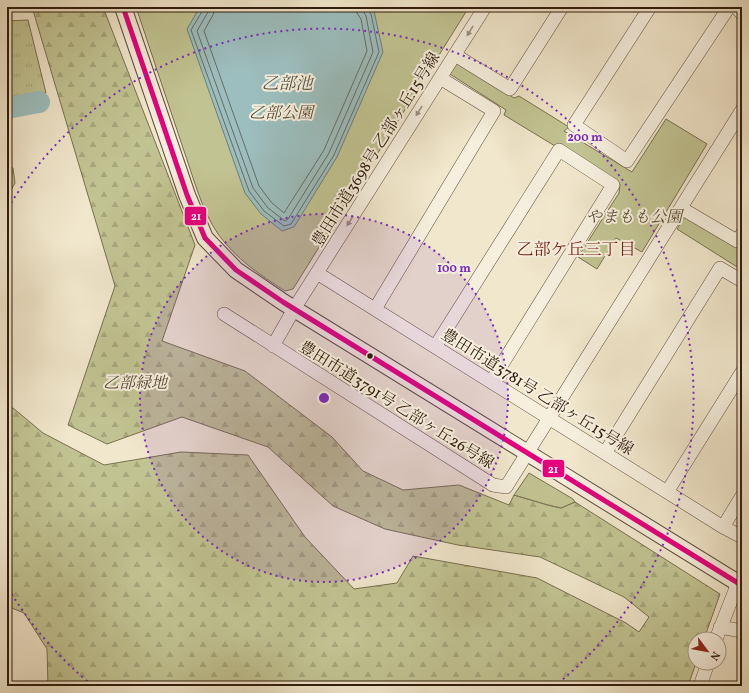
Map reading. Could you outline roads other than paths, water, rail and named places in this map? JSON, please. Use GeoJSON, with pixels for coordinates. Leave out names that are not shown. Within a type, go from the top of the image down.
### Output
{"type":"FeatureCollection","features":[{"type":"Feature","properties":{"kind":"street"},"geometry":{"type":"LineString","coordinates":[[123,7],[187,195],[205,238],[236,270],[294,309],[740,583],[719,631]]}},
{"type":"Feature","properties":{"kind":"street","name":"豊田市道3698号 乙部ヶ丘15号線"},"geometry":{"type":"LineString","coordinates":[[294,309],[485,7]]}},
{"type":"Feature","properties":{"kind":"street"},"geometry":{"type":"LineString","coordinates":[[455,55],[510,89],[562,7]]}},
{"type":"Feature","properties":{"kind":"street"},"geometry":{"type":"LineString","coordinates":[[650,7],[574,126],[627,161],[729,7]]}},
{"type":"Feature","properties":{"kind":"street"},"geometry":{"type":"LineString","coordinates":[[736,7],[742,14]]}},
{"type":"Feature","properties":{"kind":"street"},"geometry":{"type":"LineString","coordinates":[[375,309],[494,111],[440,78]]}},
{"type":"Feature","properties":{"kind":"street"},"geometry":{"type":"LineString","coordinates":[[528,453],[742,110]]}},
{"type":"Feature","properties":{"kind":"street"},"geometry":{"type":"LineString","coordinates":[[436,347],[558,150],[577,162],[613,185],[491,382]]}},
{"type":"Feature","properties":{"kind":"street"},"geometry":{"type":"LineString","coordinates":[[681,208],[737,241],[742,234]]}},
{"type":"Feature","properties":{"kind":"street"},"geometry":{"type":"LineString","coordinates":[[605,453],[720,268],[742,281]]}},
{"type":"Feature","properties":{"kind":"street","name":"豊田市道3781号 乙部ヶ丘15号線"},"geometry":{"type":"LineString","coordinates":[[317,273],[723,527],[742,537]]}},
{"type":"Feature","properties":{"kind":"street","name":"豊田市道3791号 乙部ヶ丘26号線"},"geometry":{"type":"LineString","coordinates":[[294,309],[273,346],[493,486],[506,487],[528,453]]}},
{"type":"Feature","properties":{"kind":"street"},"geometry":{"type":"LineString","coordinates":[[224,314],[273,346]]}},
{"type":"Feature","properties":{"kind":"street"},"geometry":{"type":"LineString","coordinates":[[667,492],[742,372]]}},
{"type":"Feature","properties":{"kind":"street"},"geometry":{"type":"LineString","coordinates":[[723,527],[742,496]]}},
{"type":"Feature","properties":{"kind":"street"},"geometry":{"type":"LineString","coordinates":[[727,632],[742,631]]}},
{"type":"Feature","properties":{"kind":"street"},"geometry":{"type":"LineString","coordinates":[[700,686],[705,671]]}},
{"type":"Feature","properties":{"kind":"water","name":"乙部池"},"geometry":{"type":"Polygon","coordinates":[[[200,7],[370,7],[374,11],[383,52],[337,157],[294,227],[282,231],[261,214],[245,193],[187,29],[200,7]]]}},
{"type":"Feature","properties":{"kind":"waterway"},"geometry":{"type":"LineString","coordinates":[[7,108],[39,102]]}},
{"type":"Feature","properties":{"kind":"district","name":"乙部ケ丘三丁目"},"geometry":{"type":"Point","coordinates":[576,249]}},
{"type":"Feature","properties":{"kind":"park label","name":"乙部公園"},"geometry":{"type":"Point","coordinates":[281,112]}},
{"type":"Feature","properties":{"kind":"park label","name":"やまもも公園"},"geometry":{"type":"Point","coordinates":[634,216]}},
{"type":"Feature","properties":{"kind":"park label","name":"乙部緑地"},"geometry":{"type":"Point","coordinates":[135,382]}}]}
